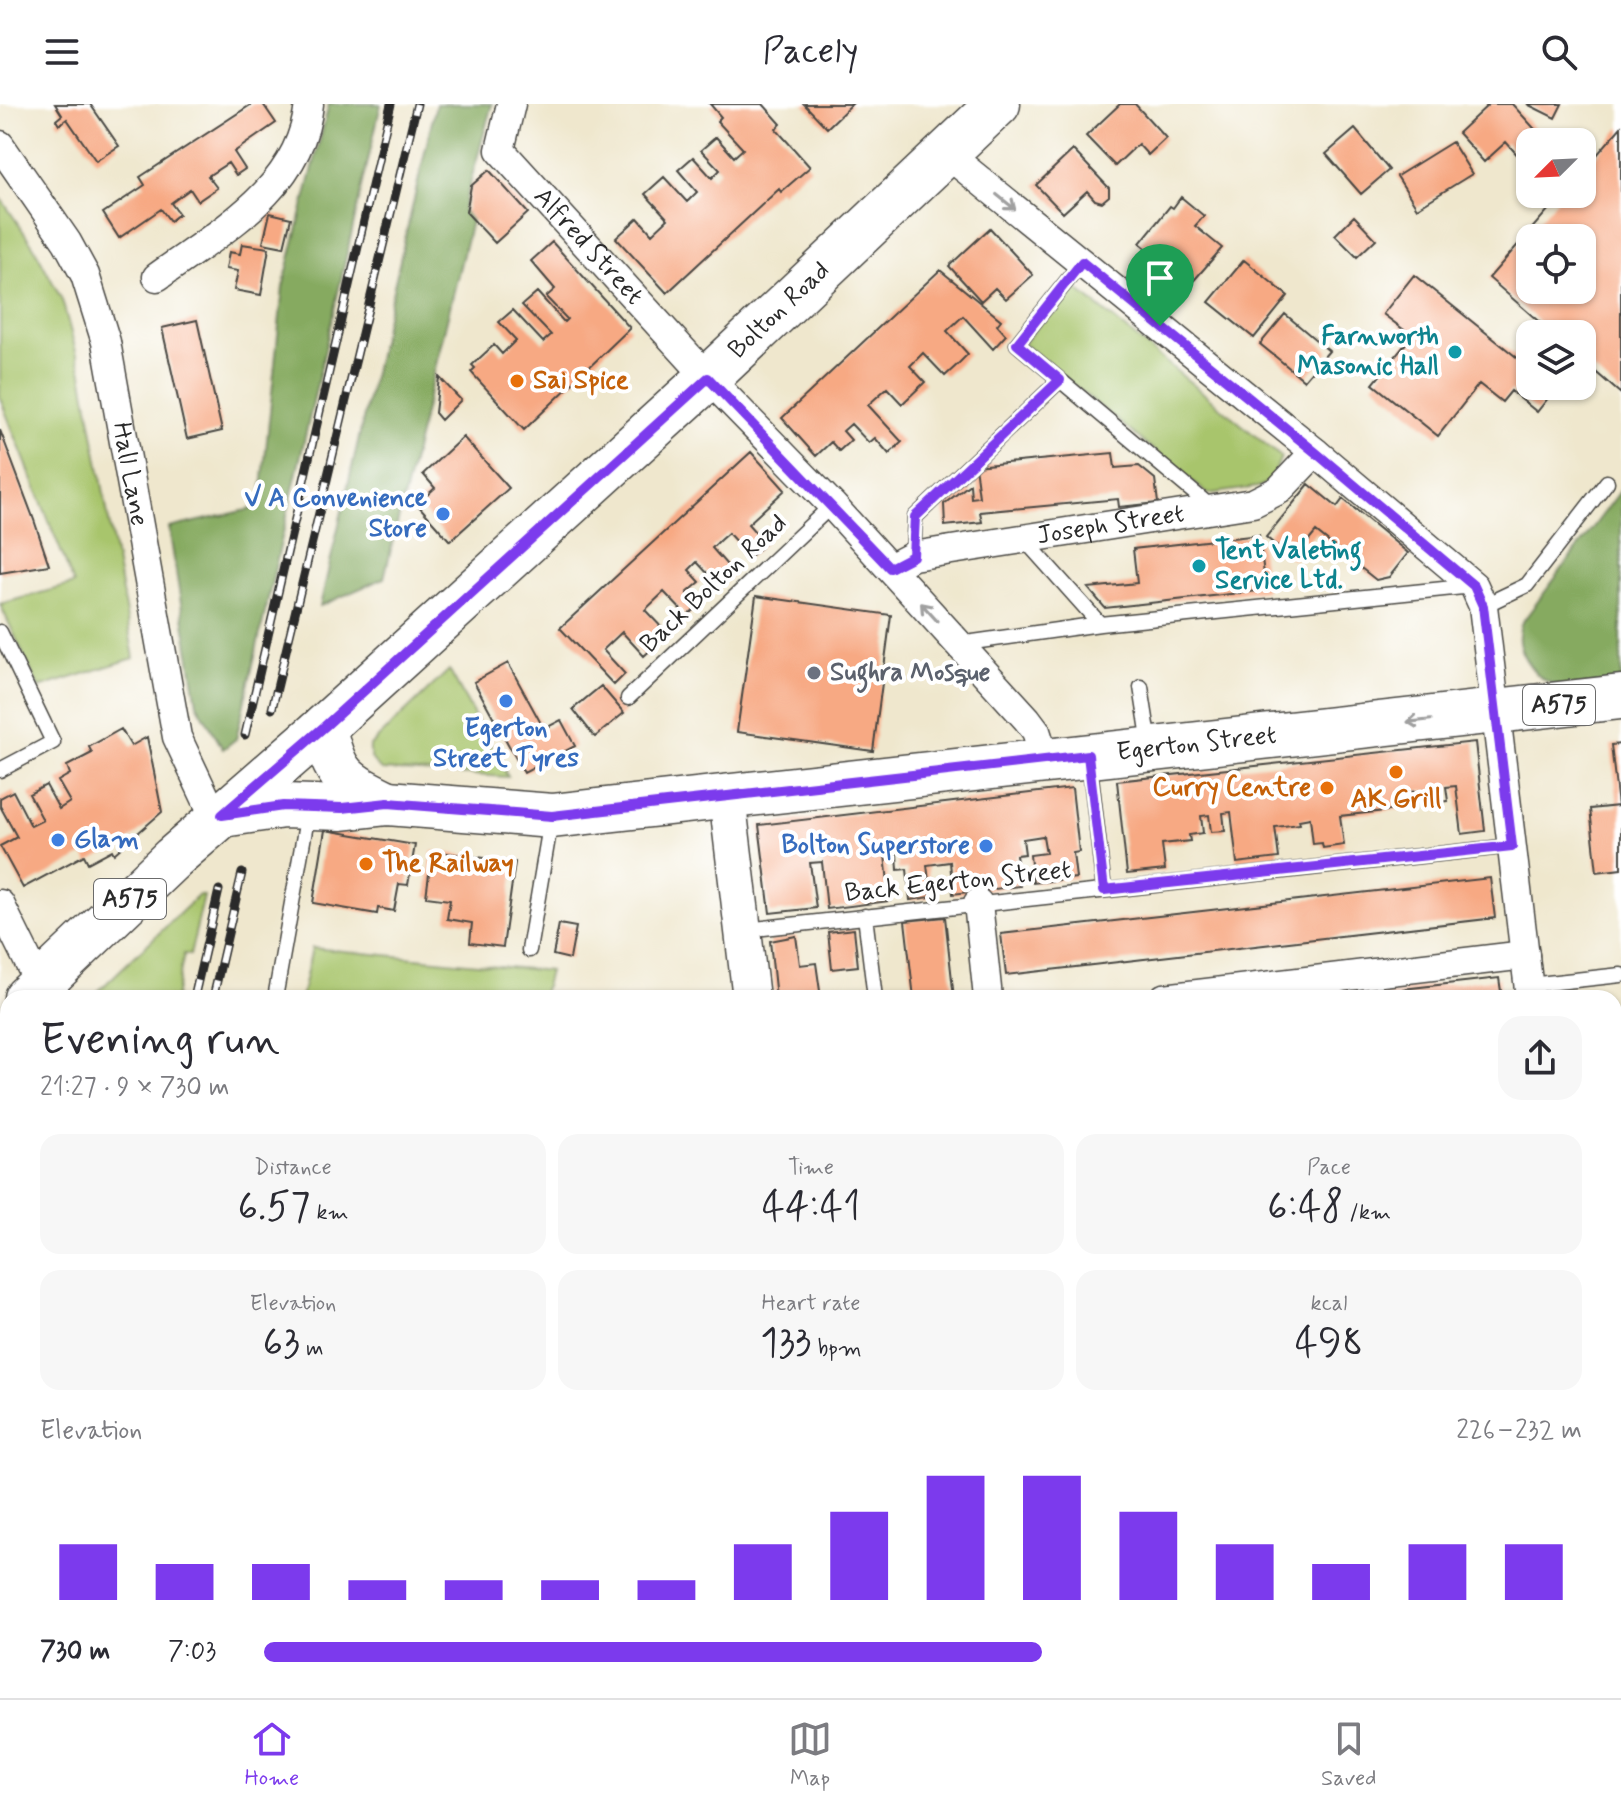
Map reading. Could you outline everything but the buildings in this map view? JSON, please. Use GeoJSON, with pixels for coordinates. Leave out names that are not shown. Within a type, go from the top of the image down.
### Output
{"type":"FeatureCollection","features":[{"type":"Feature","properties":{"kind":"main road","name":"Bolton Road"},"geometry":{"type":"LineString","coordinates":[[34,990],[219,817],[324,727],[708,378],[998,104]]}},
{"type":"Feature","properties":{"kind":"main road","name":"Egerton Street"},"geometry":{"type":"LineString","coordinates":[[219,817],[283,806],[342,808],[388,803],[552,816],[1621,697]]}},
{"type":"Feature","properties":{"kind":"main road","name":"Egerton Street"},"geometry":{"type":"LineString","coordinates":[[324,727],[329,753],[339,771],[352,785],[388,803]]}},
{"type":"Feature","properties":{"kind":"street"},"geometry":{"type":"LineString","coordinates":[[157,277],[253,207],[273,186],[290,162],[303,135],[309,104]]}},
{"type":"Feature","properties":{"kind":"street","name":"Alfred Street"},"geometry":{"type":"LineString","coordinates":[[511,104],[500,150],[708,378]]}},
{"type":"Feature","properties":{"kind":"street","name":"Hall Lane"},"geometry":{"type":"LineString","coordinates":[[0,145],[67,242],[85,275],[106,342],[177,737],[181,751],[219,817]]}},
{"type":"Feature","properties":{"kind":"street"},"geometry":{"type":"LineString","coordinates":[[946,153],[1315,452],[1478,596],[1497,713],[1529,990]]}},
{"type":"Feature","properties":{"kind":"street"},"geometry":{"type":"LineString","coordinates":[[708,378],[832,505],[902,562],[959,644],[1036,731],[1045,759]]}},
{"type":"Feature","properties":{"kind":"street","name":"Joseph Street"},"geometry":{"type":"LineString","coordinates":[[902,562],[1024,539],[1253,503],[1279,490],[1315,452]]}},
{"type":"Feature","properties":{"kind":"street"},"geometry":{"type":"LineString","coordinates":[[727,797],[750,990]]}},
{"type":"Feature","properties":{"kind":"street"},"geometry":{"type":"LineString","coordinates":[[978,903],[987,990]]}},
{"type":"Feature","properties":{"kind":"street"},"geometry":{"type":"LineString","coordinates":[[0,904],[33,990]]}},
{"type":"Feature","properties":{"kind":"street"},"geometry":{"type":"LineString","coordinates":[[1231,990],[1525,955]]}},
{"type":"Feature","properties":{"kind":"lane"},"geometry":{"type":"LineString","coordinates":[[1082,262],[1017,344],[1214,510]]}},
{"type":"Feature","properties":{"kind":"lane"},"geometry":{"type":"LineString","coordinates":[[902,562],[915,517],[1060,380]]}},
{"type":"Feature","properties":{"kind":"lane"},"geometry":{"type":"LineString","coordinates":[[959,644],[1100,624],[1478,596],[1527,585],[1607,482]]}},
{"type":"Feature","properties":{"kind":"lane","name":"Back Bolton Road"},"geometry":{"type":"LineString","coordinates":[[628,698],[832,505]]}},
{"type":"Feature","properties":{"kind":"lane"},"geometry":{"type":"LineString","coordinates":[[1024,539],[1100,624]]}},
{"type":"Feature","properties":{"kind":"lane"},"geometry":{"type":"LineString","coordinates":[[0,632],[53,742],[0,770]]}},
{"type":"Feature","properties":{"kind":"lane"},"geometry":{"type":"LineString","coordinates":[[1141,687],[1150,748]]}},
{"type":"Feature","properties":{"kind":"lane"},"geometry":{"type":"LineString","coordinates":[[1088,755],[1104,890]]}},
{"type":"Feature","properties":{"kind":"lane"},"geometry":{"type":"LineString","coordinates":[[276,990],[309,807]]}},
{"type":"Feature","properties":{"kind":"lane"},"geometry":{"type":"LineString","coordinates":[[529,950],[552,816]]}},
{"type":"Feature","properties":{"kind":"lane","name":"Back Egerton Street"},"geometry":{"type":"LineString","coordinates":[[743,930],[1512,846]]}},
{"type":"Feature","properties":{"kind":"lane"},"geometry":{"type":"LineString","coordinates":[[865,916],[874,990]]}},
{"type":"Feature","properties":{"kind":"lane"},"geometry":{"type":"LineString","coordinates":[[1540,990],[1621,975]]}},
{"type":"Feature","properties":{"kind":"green space"},"geometry":{"type":"Polygon","coordinates":[[[329,104],[381,104],[236,739],[223,749],[197,704],[169,528],[260,507],[283,287],[329,104]]]}},
{"type":"Feature","properties":{"kind":"green space"},"geometry":{"type":"Polygon","coordinates":[[[436,104],[492,104],[463,210],[471,221],[384,578],[320,606],[436,104]]]}},
{"type":"Feature","properties":{"kind":"green space"},"geometry":{"type":"Polygon","coordinates":[[[0,197],[34,247],[62,300],[82,373],[134,658],[39,688],[0,604],[74,584],[0,398],[0,197]]]}},
{"type":"Feature","properties":{"kind":"green space"},"geometry":{"type":"Polygon","coordinates":[[[1071,284],[1281,457],[1271,481],[1258,487],[1208,494],[1023,344],[1071,284]]]}},
{"type":"Feature","properties":{"kind":"green space"},"geometry":{"type":"Polygon","coordinates":[[[1621,490],[1621,680],[1580,686],[1556,685],[1545,681],[1535,673],[1521,650],[1521,624],[1621,490]]]}},
{"type":"Feature","properties":{"kind":"green space"},"geometry":{"type":"Polygon","coordinates":[[[449,670],[508,777],[382,770],[372,760],[370,746],[449,670]]]}},
{"type":"Feature","properties":{"kind":"green space"},"geometry":{"type":"Polygon","coordinates":[[[199,895],[204,896],[190,955],[184,954],[177,990],[99,990],[199,895]]]}},
{"type":"Feature","properties":{"kind":"green space"},"geometry":{"type":"Polygon","coordinates":[[[312,948],[549,971],[544,990],[303,990],[312,948]]]}},
{"type":"Feature","properties":{"kind":"railway"},"geometry":{"type":"LineString","coordinates":[[245,735],[391,104]]}},
{"type":"Feature","properties":{"kind":"railway"},"geometry":{"type":"LineString","coordinates":[[272,709],[417,104]]}},
{"type":"Feature","properties":{"kind":"railway"},"geometry":{"type":"LineString","coordinates":[[215,990],[242,873]]}},
{"type":"Feature","properties":{"kind":"railway"},"geometry":{"type":"LineString","coordinates":[[196,990],[219,890]]}},
{"type":"Feature","properties":{"kind":"place","name":"Farnworth Masonic Hall"},"geometry":{"type":"Point","coordinates":[1455,352]}},
{"type":"Feature","properties":{"kind":"place","name":"Sai Spice"},"geometry":{"type":"Point","coordinates":[517,381]}},
{"type":"Feature","properties":{"kind":"place","name":"V A Convenience Store"},"geometry":{"type":"Point","coordinates":[443,514]}},
{"type":"Feature","properties":{"kind":"place","name":"Tent Valeting Service Ltd."},"geometry":{"type":"Point","coordinates":[1199,566]}},
{"type":"Feature","properties":{"kind":"place","name":"Sughra Mosque"},"geometry":{"type":"Point","coordinates":[814,673]}},
{"type":"Feature","properties":{"kind":"place","name":"Egerton Street Tyres"},"geometry":{"type":"Point","coordinates":[506,701]}},
{"type":"Feature","properties":{"kind":"place","name":"AK Grill"},"geometry":{"type":"Point","coordinates":[1396,772]}},
{"type":"Feature","properties":{"kind":"place","name":"Curry Centre"},"geometry":{"type":"Point","coordinates":[1327,788]}},
{"type":"Feature","properties":{"kind":"place","name":"Glam"},"geometry":{"type":"Point","coordinates":[58,840]}},
{"type":"Feature","properties":{"kind":"place","name":"Bolton Superstore"},"geometry":{"type":"Point","coordinates":[986,846]}},
{"type":"Feature","properties":{"kind":"place","name":"The Railway"},"geometry":{"type":"Point","coordinates":[366,864]}},
{"type":"Feature","properties":{"kind":"route"},"geometry":{"type":"LineString","coordinates":[[1082,262],[1160,326],[1474,586],[1483,606],[1512,846],[1104,890],[1088,755],[552,816],[388,803],[342,808],[283,806],[222,815],[324,727],[708,378],[890,568],[913,556],[915,517],[1060,380],[1017,344],[1082,262]]}}]}
